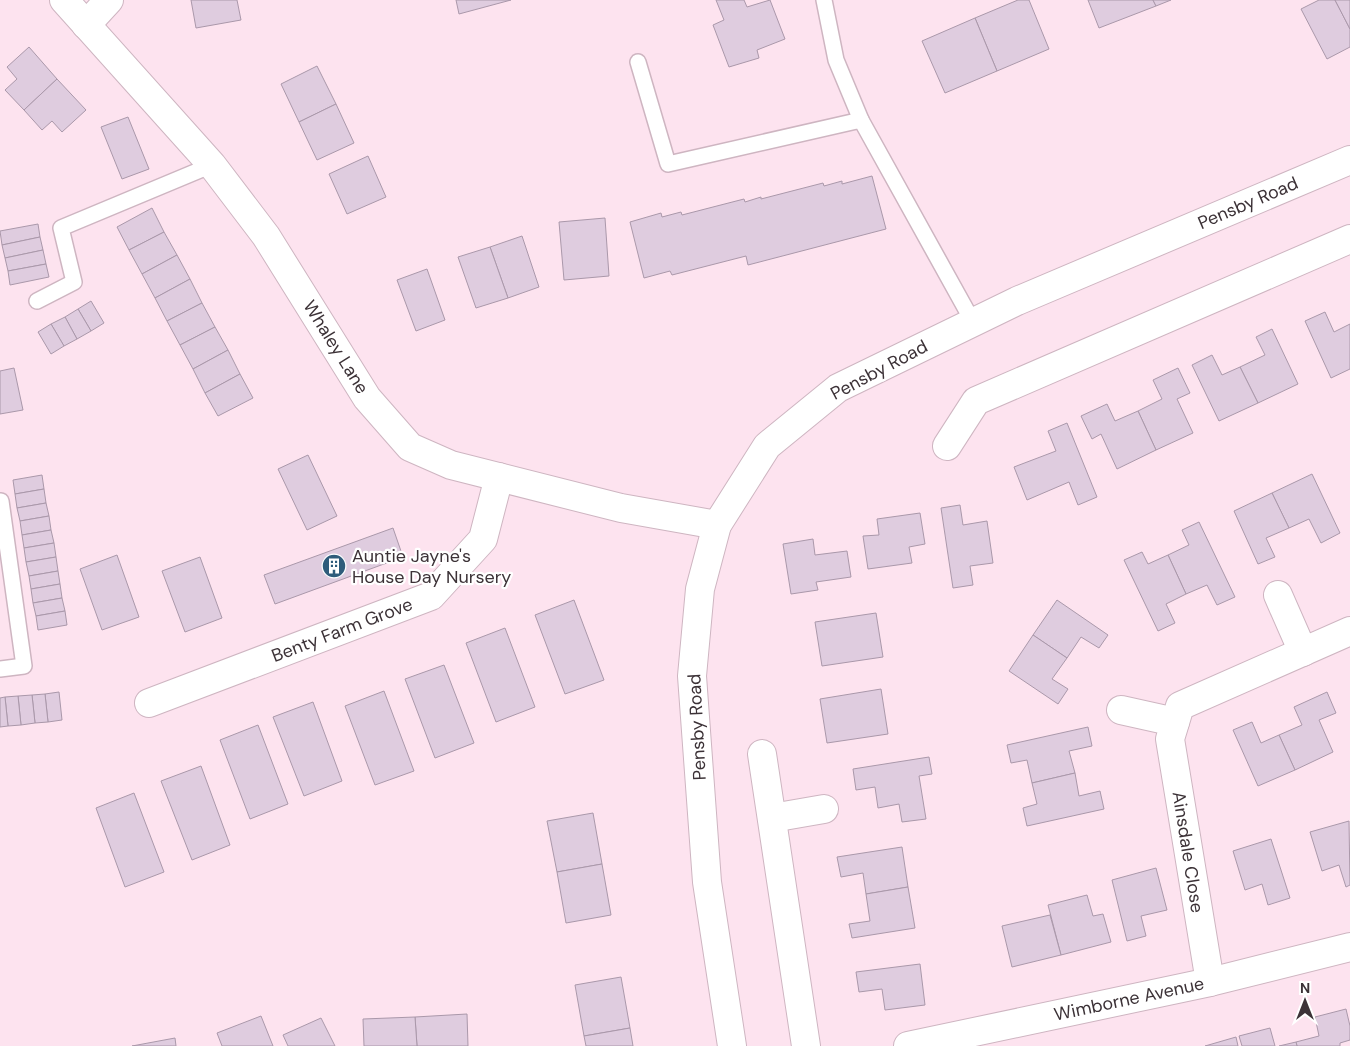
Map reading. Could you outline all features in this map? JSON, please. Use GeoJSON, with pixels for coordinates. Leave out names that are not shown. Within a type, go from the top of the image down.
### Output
{"type":"FeatureCollection","features":[{"type":"Feature","properties":{"kind":"street","name":"Whaley Lane"},"geometry":{"type":"LineString","coordinates":[[64,0],[212,165],[266,236],[367,398],[410,447],[451,465],[621,508],[717,525]]}},
{"type":"Feature","properties":{"kind":"street"},"geometry":{"type":"LineString","coordinates":[[86,24],[109,0]]}},
{"type":"Feature","properties":{"kind":"street","name":"Pensby Road"},"geometry":{"type":"LineString","coordinates":[[732,1046],[707,882],[692,676],[700,589],[717,525],[766,446],[838,388],[1017,301],[1350,160]]}},
{"type":"Feature","properties":{"kind":"street"},"geometry":{"type":"LineString","coordinates":[[947,446],[976,401],[1350,239]]}},
{"type":"Feature","properties":{"kind":"street","name":"Benty Farm Grove"},"geometry":{"type":"LineString","coordinates":[[149,703],[431,596],[483,540],[499,477]]}},
{"type":"Feature","properties":{"kind":"street"},"geometry":{"type":"LineString","coordinates":[[1278,595],[1303,652]]}},
{"type":"Feature","properties":{"kind":"street","name":"Ainsdale Close"},"geometry":{"type":"LineString","coordinates":[[1210,982],[1170,739],[1180,706],[1350,631]]}},
{"type":"Feature","properties":{"kind":"street"},"geometry":{"type":"LineString","coordinates":[[1121,710],[1175,722]]}},
{"type":"Feature","properties":{"kind":"street"},"geometry":{"type":"LineString","coordinates":[[762,754],[806,1046]]}},
{"type":"Feature","properties":{"kind":"street"},"geometry":{"type":"LineString","coordinates":[[772,818],[824,809]]}},
{"type":"Feature","properties":{"kind":"street","name":"Wimborne Avenue"},"geometry":{"type":"LineString","coordinates":[[908,1046],[1210,982],[1350,947]]}},
{"type":"Feature","properties":{"kind":"lane"},"geometry":{"type":"LineString","coordinates":[[824,0],[836,60],[861,120],[973,322]]}},
{"type":"Feature","properties":{"kind":"lane"},"geometry":{"type":"LineString","coordinates":[[638,62],[668,164],[861,120]]}},
{"type":"Feature","properties":{"kind":"lane"},"geometry":{"type":"LineString","coordinates":[[37,301],[74,282],[61,228],[212,165]]}},
{"type":"Feature","properties":{"kind":"lane"},"geometry":{"type":"LineString","coordinates":[[0,669],[24,666],[1,501]]}},
{"type":"Feature","properties":{"kind":"building"},"geometry":{"type":"Polygon","coordinates":[[[191,0],[237,0],[241,20],[196,28],[191,0]]]}},
{"type":"Feature","properties":{"kind":"building"},"geometry":{"type":"Polygon","coordinates":[[[456,0],[511,0],[459,14],[456,0]]]}},
{"type":"Feature","properties":{"kind":"building"},"geometry":{"type":"Polygon","coordinates":[[[716,0],[744,0],[747,7],[770,0],[785,39],[757,50],[759,58],[729,67],[713,25],[724,20],[716,0]]]}},
{"type":"Feature","properties":{"kind":"building"},"geometry":{"type":"Polygon","coordinates":[[[1018,0],[1029,0],[1049,49],[997,71],[975,18],[1018,0]]]}},
{"type":"Feature","properties":{"kind":"building"},"geometry":{"type":"Polygon","coordinates":[[[1088,0],[1153,0],[1156,6],[1099,28],[1088,0]]]}},
{"type":"Feature","properties":{"kind":"building"},"geometry":{"type":"Polygon","coordinates":[[[1153,0],[1171,0],[1156,6],[1153,0]]]}},
{"type":"Feature","properties":{"kind":"building"},"geometry":{"type":"Polygon","coordinates":[[[1319,0],[1335,0],[1350,29],[1350,47],[1327,59],[1301,9],[1319,0]]]}},
{"type":"Feature","properties":{"kind":"building"},"geometry":{"type":"Polygon","coordinates":[[[1335,0],[1350,0],[1350,29],[1335,0]]]}},
{"type":"Feature","properties":{"kind":"building"},"geometry":{"type":"Polygon","coordinates":[[[975,18],[997,71],[945,93],[922,41],[975,18]]]}},
{"type":"Feature","properties":{"kind":"building"},"geometry":{"type":"Polygon","coordinates":[[[29,47],[57,79],[24,110],[5,90],[17,79],[7,67],[29,47]]]}},
{"type":"Feature","properties":{"kind":"building"},"geometry":{"type":"Polygon","coordinates":[[[317,66],[336,104],[299,122],[281,84],[317,66]]]}},
{"type":"Feature","properties":{"kind":"building"},"geometry":{"type":"Polygon","coordinates":[[[57,79],[86,110],[62,132],[52,121],[42,130],[24,110],[57,79]]]}},
{"type":"Feature","properties":{"kind":"building"},"geometry":{"type":"Polygon","coordinates":[[[336,104],[354,143],[317,160],[299,122],[336,104]]]}},
{"type":"Feature","properties":{"kind":"building"},"geometry":{"type":"Polygon","coordinates":[[[128,117],[149,169],[122,179],[101,127],[128,117]]]}},
{"type":"Feature","properties":{"kind":"building"},"geometry":{"type":"Polygon","coordinates":[[[368,156],[386,197],[347,214],[329,174],[368,156]]]}},
{"type":"Feature","properties":{"kind":"building"},"geometry":{"type":"Polygon","coordinates":[[[872,176],[886,229],[748,265],[746,256],[672,275],[670,271],[644,278],[630,222],[661,213],[662,217],[681,212],[682,215],[744,199],[745,202],[823,183],[824,186],[842,181],[842,184],[872,176]]]}},
{"type":"Feature","properties":{"kind":"building"},"geometry":{"type":"Polygon","coordinates":[[[152,208],[164,232],[129,250],[117,227],[152,208]]]}},
{"type":"Feature","properties":{"kind":"building"},"geometry":{"type":"Polygon","coordinates":[[[605,218],[609,276],[564,280],[559,222],[605,218]]]}},
{"type":"Feature","properties":{"kind":"building"},"geometry":{"type":"Polygon","coordinates":[[[38,224],[40,237],[2,245],[0,231],[38,224]]]}},
{"type":"Feature","properties":{"kind":"building"},"geometry":{"type":"Polygon","coordinates":[[[164,232],[177,255],[142,274],[129,250],[164,232]]]}},
{"type":"Feature","properties":{"kind":"building"},"geometry":{"type":"Polygon","coordinates":[[[522,236],[539,287],[508,298],[490,247],[522,236]]]}},
{"type":"Feature","properties":{"kind":"building"},"geometry":{"type":"Polygon","coordinates":[[[40,237],[43,250],[5,258],[2,245],[40,237]]]}},
{"type":"Feature","properties":{"kind":"building"},"geometry":{"type":"Polygon","coordinates":[[[490,247],[508,298],[476,308],[458,257],[490,247]]]}},
{"type":"Feature","properties":{"kind":"building"},"geometry":{"type":"Polygon","coordinates":[[[43,250],[46,264],[8,271],[5,258],[43,250]]]}},
{"type":"Feature","properties":{"kind":"building"},"geometry":{"type":"Polygon","coordinates":[[[177,255],[190,279],[155,298],[142,274],[177,255]]]}},
{"type":"Feature","properties":{"kind":"building"},"geometry":{"type":"Polygon","coordinates":[[[46,264],[49,277],[10,285],[8,271],[46,264]]]}},
{"type":"Feature","properties":{"kind":"building"},"geometry":{"type":"Polygon","coordinates":[[[427,269],[445,320],[416,331],[397,280],[427,269]]]}},
{"type":"Feature","properties":{"kind":"building"},"geometry":{"type":"Polygon","coordinates":[[[190,279],[202,303],[167,321],[155,298],[190,279]]]}},
{"type":"Feature","properties":{"kind":"building"},"geometry":{"type":"Polygon","coordinates":[[[91,301],[104,323],[91,331],[78,309],[91,301]]]}},
{"type":"Feature","properties":{"kind":"building"},"geometry":{"type":"Polygon","coordinates":[[[202,303],[215,327],[180,345],[167,321],[202,303]]]}},
{"type":"Feature","properties":{"kind":"building"},"geometry":{"type":"Polygon","coordinates":[[[78,309],[91,331],[77,339],[65,317],[78,309]]]}},
{"type":"Feature","properties":{"kind":"building"},"geometry":{"type":"Polygon","coordinates":[[[1325,312],[1334,332],[1350,324],[1350,369],[1331,378],[1305,321],[1325,312]]]}},
{"type":"Feature","properties":{"kind":"building"},"geometry":{"type":"Polygon","coordinates":[[[65,317],[77,339],[64,346],[51,324],[65,317]]]}},
{"type":"Feature","properties":{"kind":"building"},"geometry":{"type":"Polygon","coordinates":[[[51,324],[64,346],[51,354],[38,332],[51,324]]]}},
{"type":"Feature","properties":{"kind":"building"},"geometry":{"type":"Polygon","coordinates":[[[215,327],[228,350],[193,369],[180,345],[215,327]]]}},
{"type":"Feature","properties":{"kind":"building"},"geometry":{"type":"Polygon","coordinates":[[[1272,329],[1298,384],[1258,403],[1240,367],[1265,355],[1256,337],[1272,329]]]}},
{"type":"Feature","properties":{"kind":"building"},"geometry":{"type":"Polygon","coordinates":[[[228,350],[240,374],[205,393],[193,369],[228,350]]]}},
{"type":"Feature","properties":{"kind":"building"},"geometry":{"type":"Polygon","coordinates":[[[1212,355],[1222,375],[1240,367],[1258,403],[1219,421],[1192,365],[1212,355]]]}},
{"type":"Feature","properties":{"kind":"building"},"geometry":{"type":"Polygon","coordinates":[[[14,368],[23,410],[0,414],[0,371],[14,368]]]}},
{"type":"Feature","properties":{"kind":"building"},"geometry":{"type":"Polygon","coordinates":[[[1178,368],[1190,393],[1177,399],[1193,433],[1156,450],[1138,411],[1162,399],[1153,380],[1178,368]]]}},
{"type":"Feature","properties":{"kind":"building"},"geometry":{"type":"Polygon","coordinates":[[[240,374],[253,398],[218,416],[205,393],[240,374]]]}},
{"type":"Feature","properties":{"kind":"building"},"geometry":{"type":"Polygon","coordinates":[[[1107,404],[1115,421],[1138,411],[1156,450],[1117,469],[1101,434],[1092,439],[1081,416],[1107,404]]]}},
{"type":"Feature","properties":{"kind":"building"},"geometry":{"type":"Polygon","coordinates":[[[1067,423],[1097,497],[1078,505],[1069,482],[1027,500],[1014,467],[1056,451],[1048,431],[1067,423]]]}},
{"type":"Feature","properties":{"kind":"building"},"geometry":{"type":"Polygon","coordinates":[[[308,455],[337,516],[307,530],[278,469],[308,455]]]}},
{"type":"Feature","properties":{"kind":"building"},"geometry":{"type":"Polygon","coordinates":[[[1312,474],[1340,533],[1321,543],[1309,519],[1289,528],[1272,493],[1312,474]]]}},
{"type":"Feature","properties":{"kind":"building"},"geometry":{"type":"Polygon","coordinates":[[[42,475],[44,489],[15,494],[13,480],[42,475]]]}},
{"type":"Feature","properties":{"kind":"building"},"geometry":{"type":"Polygon","coordinates":[[[44,489],[46,503],[17,508],[15,494],[44,489]]]}},
{"type":"Feature","properties":{"kind":"building"},"geometry":{"type":"Polygon","coordinates":[[[1272,493],[1289,528],[1266,538],[1275,557],[1258,564],[1234,511],[1272,493]]]}},
{"type":"Feature","properties":{"kind":"building"},"geometry":{"type":"Polygon","coordinates":[[[46,503],[49,516],[20,521],[17,508],[46,503]]]}},
{"type":"Feature","properties":{"kind":"building"},"geometry":{"type":"Polygon","coordinates":[[[960,505],[963,525],[987,521],[993,563],[970,566],[973,585],[953,588],[941,508],[960,505]]]}},
{"type":"Feature","properties":{"kind":"building"},"geometry":{"type":"Polygon","coordinates":[[[920,513],[925,544],[909,547],[912,563],[868,569],[863,536],[879,535],[877,519],[920,513]]]}},
{"type":"Feature","properties":{"kind":"building"},"geometry":{"type":"Polygon","coordinates":[[[49,516],[51,530],[22,535],[20,521],[49,516]]]}},
{"type":"Feature","properties":{"kind":"building"},"geometry":{"type":"Polygon","coordinates":[[[1199,522],[1235,597],[1217,605],[1207,585],[1186,594],[1168,555],[1189,545],[1182,530],[1199,522]]]}},
{"type":"Feature","properties":{"kind":"building","name":"Auntie Jayne's House Day Nursery"},"geometry":{"type":"Polygon","coordinates":[[[393,528],[403,557],[275,604],[264,575],[393,528]]]}},
{"type":"Feature","properties":{"kind":"building"},"geometry":{"type":"Polygon","coordinates":[[[51,530],[54,543],[24,548],[22,535],[51,530]]]}},
{"type":"Feature","properties":{"kind":"building"},"geometry":{"type":"Polygon","coordinates":[[[813,539],[815,555],[847,551],[851,577],[816,582],[818,590],[791,594],[783,544],[813,539]]]}},
{"type":"Feature","properties":{"kind":"building"},"geometry":{"type":"Polygon","coordinates":[[[54,543],[56,557],[26,562],[24,548],[54,543]]]}},
{"type":"Feature","properties":{"kind":"building"},"geometry":{"type":"Polygon","coordinates":[[[1142,552],[1148,564],[1168,555],[1186,594],[1166,604],[1175,623],[1158,631],[1124,560],[1142,552]]]}},
{"type":"Feature","properties":{"kind":"building"},"geometry":{"type":"Polygon","coordinates":[[[117,555],[139,617],[102,630],[80,569],[117,555]]]}},
{"type":"Feature","properties":{"kind":"building"},"geometry":{"type":"Polygon","coordinates":[[[56,557],[58,571],[29,576],[26,562],[56,557]]]}},
{"type":"Feature","properties":{"kind":"building"},"geometry":{"type":"Polygon","coordinates":[[[200,557],[222,618],[185,632],[162,571],[200,557]]]}},
{"type":"Feature","properties":{"kind":"building"},"geometry":{"type":"Polygon","coordinates":[[[58,571],[60,584],[31,589],[29,576],[58,571]]]}},
{"type":"Feature","properties":{"kind":"building"},"geometry":{"type":"Polygon","coordinates":[[[60,584],[62,598],[33,603],[31,589],[60,584]]]}},
{"type":"Feature","properties":{"kind":"building"},"geometry":{"type":"Polygon","coordinates":[[[62,598],[65,611],[36,616],[33,603],[62,598]]]}},
{"type":"Feature","properties":{"kind":"building"},"geometry":{"type":"Polygon","coordinates":[[[574,600],[604,680],[565,694],[535,615],[574,600]]]}},
{"type":"Feature","properties":{"kind":"building"},"geometry":{"type":"Polygon","coordinates":[[[1057,600],[1108,635],[1099,648],[1081,637],[1067,658],[1033,635],[1057,600]]]}},
{"type":"Feature","properties":{"kind":"building"},"geometry":{"type":"Polygon","coordinates":[[[65,611],[67,625],[38,630],[36,616],[65,611]]]}},
{"type":"Feature","properties":{"kind":"building"},"geometry":{"type":"Polygon","coordinates":[[[876,613],[883,657],[822,666],[815,622],[876,613]]]}},
{"type":"Feature","properties":{"kind":"building"},"geometry":{"type":"Polygon","coordinates":[[[505,628],[535,707],[496,722],[466,643],[505,628]]]}},
{"type":"Feature","properties":{"kind":"building"},"geometry":{"type":"Polygon","coordinates":[[[1033,635],[1067,658],[1052,679],[1068,689],[1058,704],[1009,671],[1033,635]]]}},
{"type":"Feature","properties":{"kind":"building"},"geometry":{"type":"Polygon","coordinates":[[[444,665],[474,743],[435,758],[405,679],[444,665]]]}},
{"type":"Feature","properties":{"kind":"building"},"geometry":{"type":"Polygon","coordinates":[[[881,689],[888,734],[827,743],[820,699],[881,689]]]}},
{"type":"Feature","properties":{"kind":"building"},"geometry":{"type":"Polygon","coordinates":[[[384,691],[414,771],[375,785],[345,706],[384,691]]]}},
{"type":"Feature","properties":{"kind":"building"},"geometry":{"type":"Polygon","coordinates":[[[59,692],[62,720],[48,722],[45,694],[59,692]]]}},
{"type":"Feature","properties":{"kind":"building"},"geometry":{"type":"Polygon","coordinates":[[[1327,692],[1336,713],[1319,720],[1333,752],[1295,770],[1279,735],[1302,725],[1294,707],[1327,692]]]}},
{"type":"Feature","properties":{"kind":"building"},"geometry":{"type":"Polygon","coordinates":[[[45,694],[48,722],[35,723],[32,695],[45,694]]]}},
{"type":"Feature","properties":{"kind":"building"},"geometry":{"type":"Polygon","coordinates":[[[32,695],[35,723],[21,725],[18,696],[32,695]]]}},
{"type":"Feature","properties":{"kind":"building"},"geometry":{"type":"Polygon","coordinates":[[[18,696],[21,725],[8,726],[5,697],[18,696]]]}},
{"type":"Feature","properties":{"kind":"building"},"geometry":{"type":"Polygon","coordinates":[[[5,697],[8,726],[0,727],[0,698],[5,697]]]}},
{"type":"Feature","properties":{"kind":"building"},"geometry":{"type":"Polygon","coordinates":[[[313,702],[342,781],[304,796],[273,717],[313,702]]]}},
{"type":"Feature","properties":{"kind":"building"},"geometry":{"type":"Polygon","coordinates":[[[1252,722],[1261,743],[1279,735],[1295,770],[1258,786],[1233,730],[1252,722]]]}},
{"type":"Feature","properties":{"kind":"building"},"geometry":{"type":"Polygon","coordinates":[[[258,725],[288,804],[250,819],[220,740],[258,725]]]}},
{"type":"Feature","properties":{"kind":"building"},"geometry":{"type":"Polygon","coordinates":[[[1088,727],[1092,746],[1069,751],[1075,773],[1032,783],[1027,760],[1011,763],[1007,745],[1088,727]]]}},
{"type":"Feature","properties":{"kind":"building"},"geometry":{"type":"Polygon","coordinates":[[[929,757],[932,774],[919,776],[926,819],[902,822],[899,804],[878,808],[875,787],[856,790],[853,769],[929,757]]]}},
{"type":"Feature","properties":{"kind":"building"},"geometry":{"type":"Polygon","coordinates":[[[201,766],[230,845],[192,860],[161,781],[201,766]]]}},
{"type":"Feature","properties":{"kind":"building"},"geometry":{"type":"Polygon","coordinates":[[[1075,773],[1079,796],[1100,791],[1104,809],[1027,826],[1023,808],[1037,804],[1032,783],[1075,773]]]}},
{"type":"Feature","properties":{"kind":"building"},"geometry":{"type":"Polygon","coordinates":[[[134,793],[164,872],[125,887],[96,808],[134,793]]]}},
{"type":"Feature","properties":{"kind":"building"},"geometry":{"type":"Polygon","coordinates":[[[593,813],[602,864],[557,872],[547,821],[593,813]]]}},
{"type":"Feature","properties":{"kind":"building"},"geometry":{"type":"Polygon","coordinates":[[[1349,821],[1350,885],[1346,887],[1339,865],[1322,871],[1310,832],[1349,821]]]}},
{"type":"Feature","properties":{"kind":"building"},"geometry":{"type":"Polygon","coordinates":[[[1271,839],[1290,898],[1268,905],[1262,884],[1245,890],[1233,851],[1271,839]]]}},
{"type":"Feature","properties":{"kind":"building"},"geometry":{"type":"Polygon","coordinates":[[[902,847],[908,887],[866,894],[863,873],[841,877],[837,857],[902,847]]]}},
{"type":"Feature","properties":{"kind":"building"},"geometry":{"type":"Polygon","coordinates":[[[602,864],[611,915],[566,923],[557,872],[602,864]]]}},
{"type":"Feature","properties":{"kind":"building"},"geometry":{"type":"Polygon","coordinates":[[[1156,868],[1167,910],[1141,916],[1146,936],[1127,941],[1112,880],[1156,868]]]}},
{"type":"Feature","properties":{"kind":"building"},"geometry":{"type":"Polygon","coordinates":[[[908,887],[915,928],[852,938],[849,924],[870,921],[866,894],[908,887]]]}},
{"type":"Feature","properties":{"kind":"building"},"geometry":{"type":"Polygon","coordinates":[[[1087,895],[1093,916],[1103,914],[1111,942],[1061,955],[1048,905],[1087,895]]]}},
{"type":"Feature","properties":{"kind":"building"},"geometry":{"type":"Polygon","coordinates":[[[1050,915],[1061,955],[1012,967],[1002,926],[1050,915]]]}},
{"type":"Feature","properties":{"kind":"building"},"geometry":{"type":"Polygon","coordinates":[[[920,964],[925,1005],[885,1010],[882,989],[859,992],[856,972],[920,964]]]}},
{"type":"Feature","properties":{"kind":"building"},"geometry":{"type":"Polygon","coordinates":[[[621,977],[630,1028],[584,1036],[575,985],[621,977]]]}},
{"type":"Feature","properties":{"kind":"building"},"geometry":{"type":"Polygon","coordinates":[[[1346,1009],[1350,1026],[1350,1040],[1340,1043],[1340,1046],[1297,1046],[1296,1042],[1319,1036],[1315,1017],[1346,1009]]]}},
{"type":"Feature","properties":{"kind":"building"},"geometry":{"type":"Polygon","coordinates":[[[467,1014],[468,1046],[417,1046],[415,1017],[467,1014]]]}},
{"type":"Feature","properties":{"kind":"building"},"geometry":{"type":"Polygon","coordinates":[[[261,1016],[273,1046],[222,1046],[217,1033],[261,1016]]]}},
{"type":"Feature","properties":{"kind":"building"},"geometry":{"type":"Polygon","coordinates":[[[415,1017],[417,1046],[364,1046],[363,1019],[415,1017]]]}},
{"type":"Feature","properties":{"kind":"building"},"geometry":{"type":"Polygon","coordinates":[[[321,1018],[335,1046],[288,1046],[283,1035],[321,1018]]]}},
{"type":"Feature","properties":{"kind":"building"},"geometry":{"type":"Polygon","coordinates":[[[630,1028],[633,1046],[586,1046],[584,1036],[630,1028]]]}},
{"type":"Feature","properties":{"kind":"building"},"geometry":{"type":"Polygon","coordinates":[[[1270,1028],[1275,1046],[1242,1046],[1239,1036],[1270,1028]]]}},
{"type":"Feature","properties":{"kind":"building"},"geometry":{"type":"Polygon","coordinates":[[[1236,1037],[1238,1046],[1205,1046],[1236,1037]]]}},
{"type":"Feature","properties":{"kind":"building"},"geometry":{"type":"Polygon","coordinates":[[[175,1038],[176,1046],[132,1046],[175,1038]]]}},
{"type":"Feature","properties":{"kind":"building"},"geometry":{"type":"Polygon","coordinates":[[[1296,1042],[1297,1046],[1279,1046],[1296,1042]]]}},
{"type":"Feature","properties":{"kind":"place","name":"Auntie Jayne's House Day Nursery"},"geometry":{"type":"Point","coordinates":[334,566]}}]}
